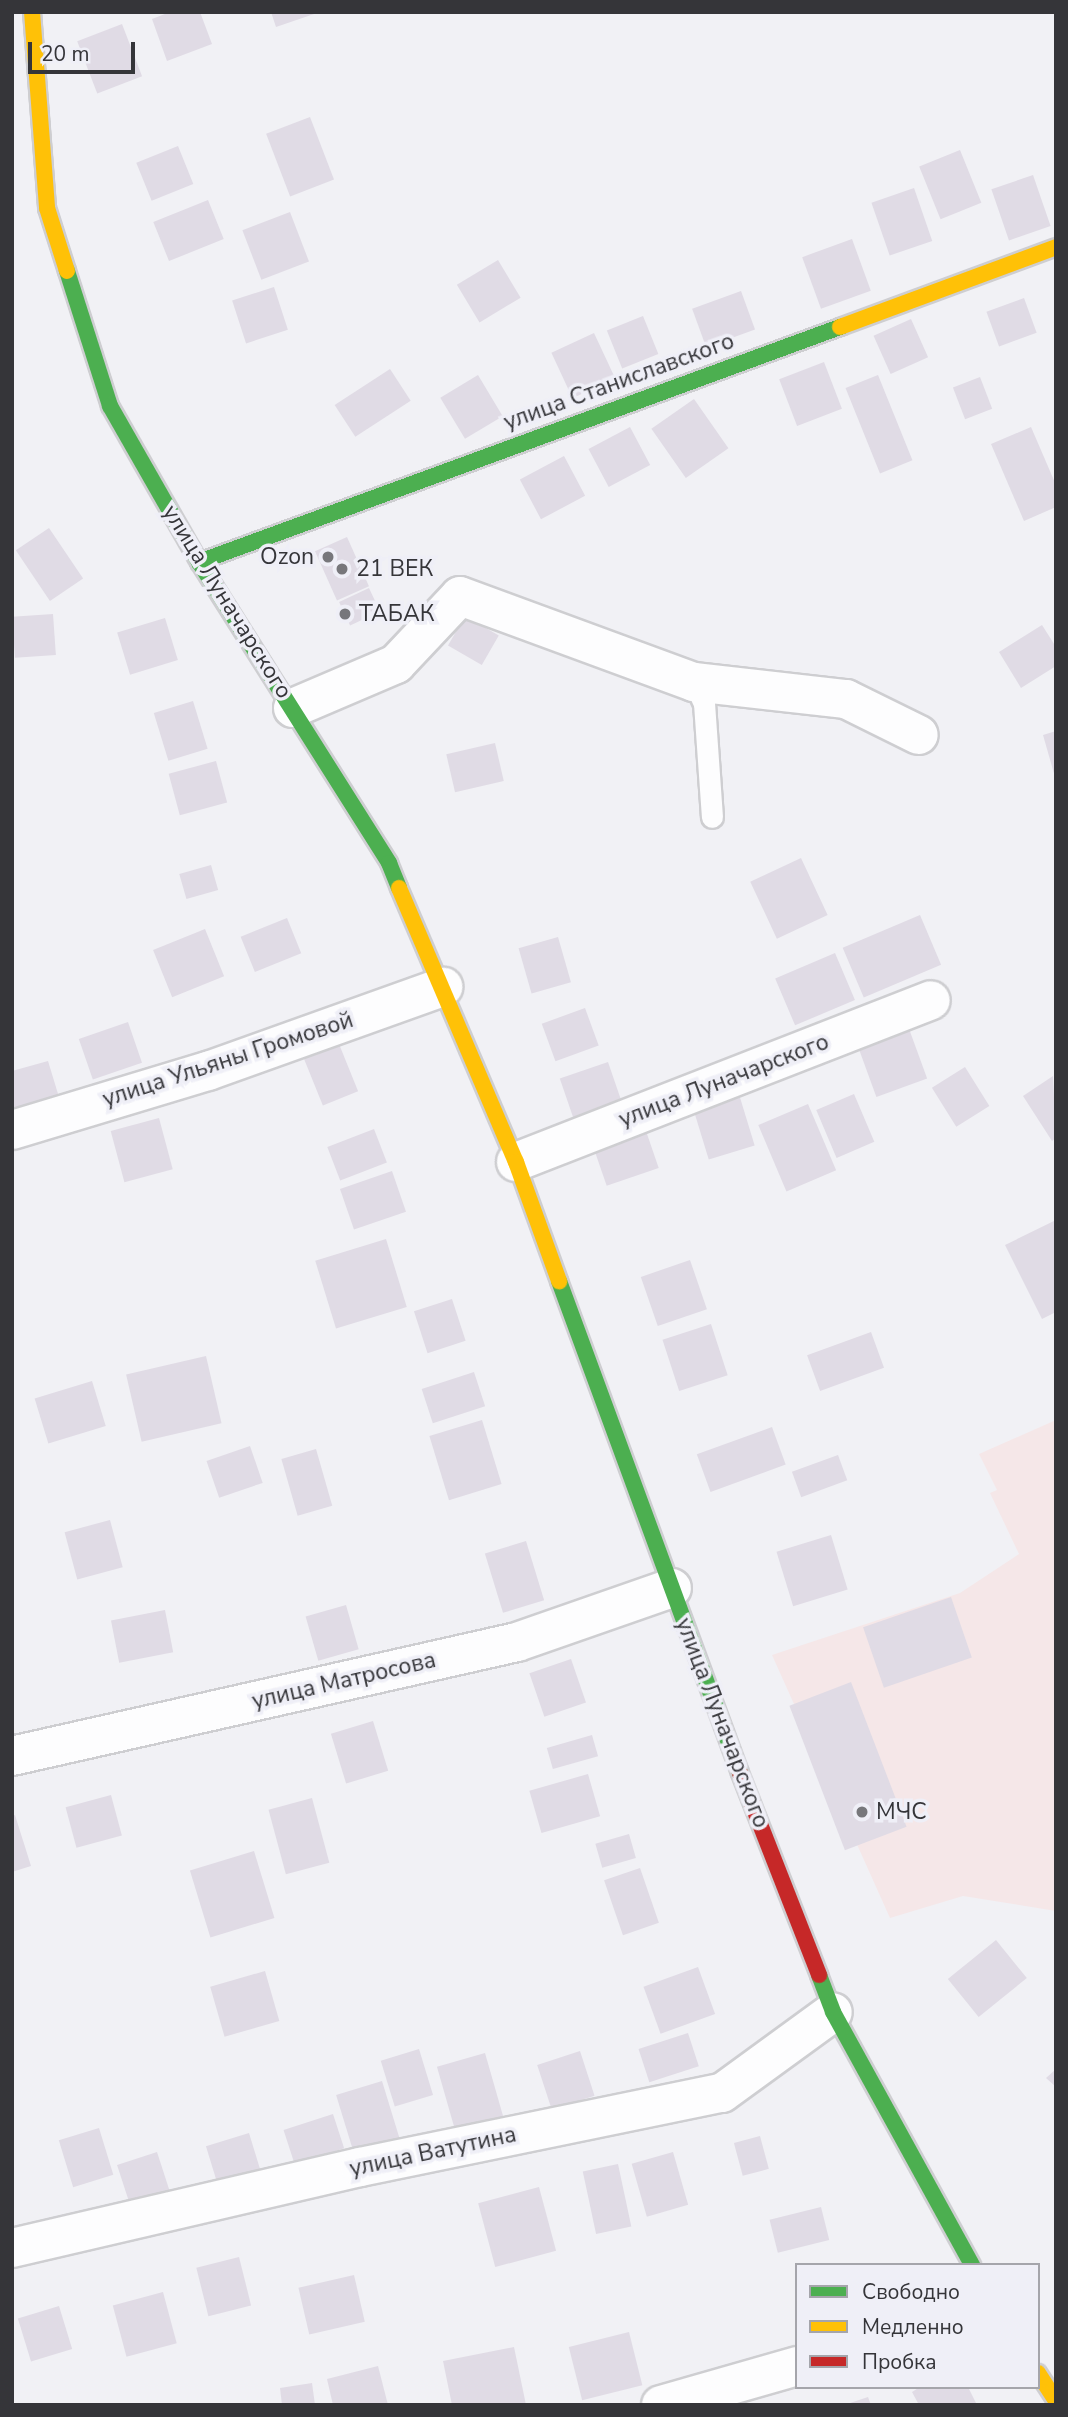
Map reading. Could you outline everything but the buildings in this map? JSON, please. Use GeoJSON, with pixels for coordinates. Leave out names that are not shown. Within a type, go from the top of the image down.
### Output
{"type":"FeatureCollection","features":[{"type":"Feature","properties":{"kind":"main road","name":"улица Луначарского"},"geometry":{"type":"LineString","coordinates":[[32,12],[47,208],[110,406],[199,562],[389,863],[516,1162],[672,1588],[833,2012],[971,2263]]}},
{"type":"Feature","properties":{"kind":"main road","name":"улица Станиславского"},"geometry":{"type":"LineString","coordinates":[[199,562],[1056,247]]}},
{"type":"Feature","properties":{"kind":"main road"},"geometry":{"type":"LineString","coordinates":[[1040,2376],[1056,2401]]}},
{"type":"Feature","properties":{"kind":"street"},"geometry":{"type":"LineString","coordinates":[[293,708],[396,664],[460,596],[694,682],[846,699],[919,735]]}},
{"type":"Feature","properties":{"kind":"street","name":"улица Ульяны Громовой"},"geometry":{"type":"LineString","coordinates":[[12,1130],[208,1071],[443,987]]}},
{"type":"Feature","properties":{"kind":"street","name":"улица Луначарского"},"geometry":{"type":"LineString","coordinates":[[516,1162],[931,1000]]}},
{"type":"Feature","properties":{"kind":"street","name":"улица Матросова"},"geometry":{"type":"LineString","coordinates":[[12,1756],[517,1642],[672,1588]]}},
{"type":"Feature","properties":{"kind":"street","name":"улица Ватутина"},"geometry":{"type":"LineString","coordinates":[[12,2248],[360,2167],[722,2092],[833,2012]]}},
{"type":"Feature","properties":{"kind":"street"},"geometry":{"type":"LineString","coordinates":[[661,2405],[795,2367]]}},
{"type":"Feature","properties":{"kind":"lane"},"geometry":{"type":"LineString","coordinates":[[694,682],[705,703],[712,817]]}},
{"type":"Feature","properties":{"kind":"shaded area"},"geometry":{"type":"Polygon","coordinates":[[[1056,1420],[1056,1911],[963,1896],[890,1918],[772,1655],[960,1593],[1019,1554],[990,1493],[997,1490],[979,1454],[1056,1420]]]}},
{"type":"Feature","properties":{"kind":"traffic: fast"},"geometry":{"type":"LineString","coordinates":[[67,271],[110,406],[199,562],[389,863],[399,888]]}},
{"type":"Feature","properties":{"kind":"traffic: fast"},"geometry":{"type":"LineString","coordinates":[[199,562],[840,327]]}},
{"type":"Feature","properties":{"kind":"traffic: fast"},"geometry":{"type":"LineString","coordinates":[[559,1281],[740,1773]]}},
{"type":"Feature","properties":{"kind":"traffic: fast"},"geometry":{"type":"LineString","coordinates":[[819,1975],[833,2012],[971,2263]]}},
{"type":"Feature","properties":{"kind":"traffic: slow"},"geometry":{"type":"LineString","coordinates":[[32,12],[47,208],[67,271]]}},
{"type":"Feature","properties":{"kind":"traffic: slow"},"geometry":{"type":"LineString","coordinates":[[840,327],[1056,247]]}},
{"type":"Feature","properties":{"kind":"traffic: slow"},"geometry":{"type":"LineString","coordinates":[[399,888],[516,1162],[559,1281]]}},
{"type":"Feature","properties":{"kind":"traffic: slow"},"geometry":{"type":"LineString","coordinates":[[1040,2376],[1056,2401]]}},
{"type":"Feature","properties":{"kind":"traffic: jam"},"geometry":{"type":"LineString","coordinates":[[740,1773],[819,1975]]}},
{"type":"Feature","properties":{"kind":"place","name":"Ozon"},"geometry":{"type":"Point","coordinates":[328,557]}},
{"type":"Feature","properties":{"kind":"place","name":"21 ВЕК"},"geometry":{"type":"Point","coordinates":[342,569]}},
{"type":"Feature","properties":{"kind":"place","name":"ТАБАК"},"geometry":{"type":"Point","coordinates":[345,614]}},
{"type":"Feature","properties":{"kind":"place","name":"МЧС"},"geometry":{"type":"Point","coordinates":[862,1812]}}]}
